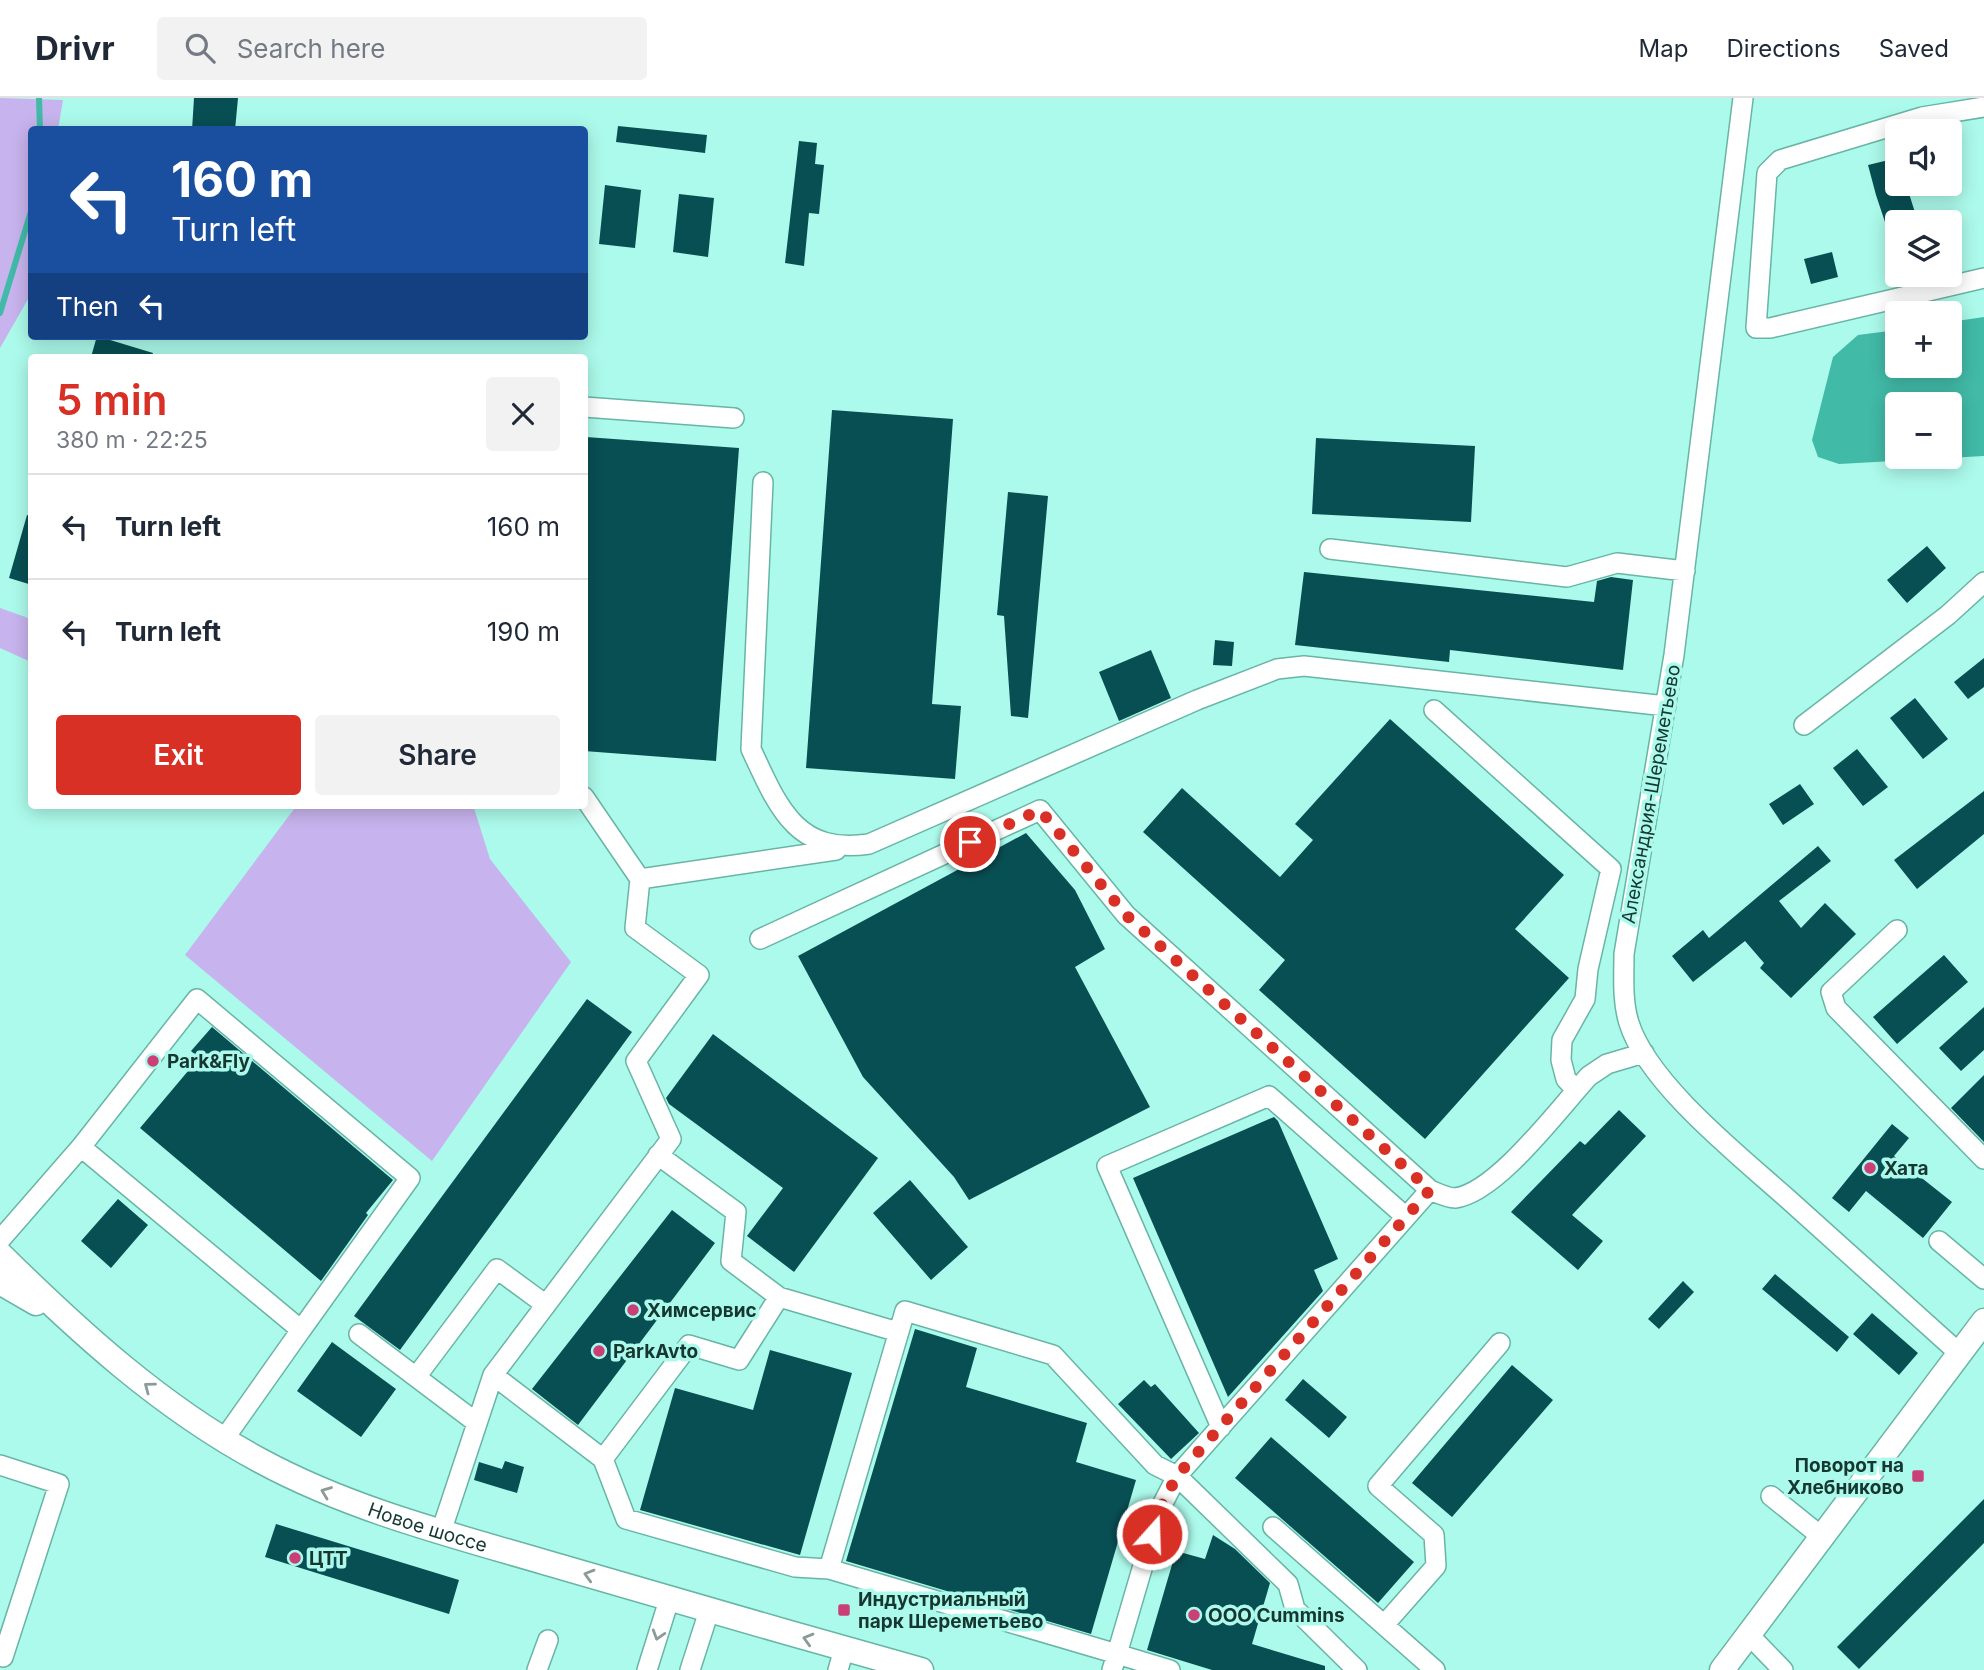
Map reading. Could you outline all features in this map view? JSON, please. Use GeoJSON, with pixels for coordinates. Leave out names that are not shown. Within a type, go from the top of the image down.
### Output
{"type":"FeatureCollection","features":[{"type":"Feature","properties":{"kind":"main road","name":"Новое шоссе"},"geometry":{"type":"LineString","coordinates":[[0,1254],[73,1325],[142,1381],[224,1439],[317,1489],[441,1532],[709,1611],[841,1659],[921,1670]]}},
{"type":"Feature","properties":{"kind":"main road"},"geometry":{"type":"LineString","coordinates":[[0,1282],[73,1325]]}},
{"type":"Feature","properties":{"kind":"main road"},"geometry":{"type":"LineString","coordinates":[[1722,1670],[1984,1321]]}},
{"type":"Feature","properties":{"kind":"street","name":"Александрия-Шереметьево"},"geometry":{"type":"LineString","coordinates":[[1743,98],[1685,570],[1624,954],[1623,987],[1629,1023],[1644,1053],[1673,1090],[1712,1130],[1960,1354]]}},
{"type":"Feature","properties":{"kind":"street"},"geometry":{"type":"LineString","coordinates":[[1984,107],[1923,117],[1780,160],[1767,173],[1756,328],[1770,328],[1984,278]]}},
{"type":"Feature","properties":{"kind":"street"},"geometry":{"type":"LineString","coordinates":[[588,407],[734,418]]}},
{"type":"Feature","properties":{"kind":"street"},"geometry":{"type":"LineString","coordinates":[[763,482],[751,749],[767,783],[800,831],[813,841],[844,848]]}},
{"type":"Feature","properties":{"kind":"street"},"geometry":{"type":"LineString","coordinates":[[1330,550],[1567,577],[1617,563],[1685,570]]}},
{"type":"Feature","properties":{"kind":"street"},"geometry":{"type":"LineString","coordinates":[[1804,725],[1948,615],[1984,582]]}},
{"type":"Feature","properties":{"kind":"street"},"geometry":{"type":"LineString","coordinates":[[640,879],[869,844],[1197,700],[1277,669],[1304,666],[1665,706]]}},
{"type":"Feature","properties":{"kind":"street"},"geometry":{"type":"LineString","coordinates":[[1434,710],[1611,869],[1588,969],[1585,999],[1562,1040],[1561,1060],[1566,1079],[1576,1090]]}},
{"type":"Feature","properties":{"kind":"street"},"geometry":{"type":"LineString","coordinates":[[441,1532],[493,1375],[671,1139],[636,1060],[699,975],[635,928],[640,879],[588,803]]}},
{"type":"Feature","properties":{"kind":"street"},"geometry":{"type":"LineString","coordinates":[[760,939],[1040,810],[1126,915],[1430,1190],[1453,1198],[1471,1193],[1498,1176],[1589,1076],[1607,1064],[1644,1053]]}},
{"type":"Feature","properties":{"kind":"street"},"geometry":{"type":"LineString","coordinates":[[1896,930],[1831,992],[1836,1008],[1984,1159]]}},
{"type":"Feature","properties":{"kind":"street"},"geometry":{"type":"LineString","coordinates":[[0,1240],[81,1147],[197,999],[410,1178],[224,1439]]}},
{"type":"Feature","properties":{"kind":"street"},"geometry":{"type":"LineString","coordinates":[[1220,1427],[1107,1166],[1269,1096],[1406,1217]]}},
{"type":"Feature","properties":{"kind":"street"},"geometry":{"type":"LineString","coordinates":[[81,1147],[301,1330]]}},
{"type":"Feature","properties":{"kind":"street"},"geometry":{"type":"LineString","coordinates":[[658,1155],[736,1212],[731,1261],[779,1297],[898,1332]]}},
{"type":"Feature","properties":{"kind":"street"},"geometry":{"type":"LineString","coordinates":[[1114,1662],[1159,1510],[1177,1476],[1430,1190]]}},
{"type":"Feature","properties":{"kind":"street"},"geometry":{"type":"LineString","coordinates":[[1939,1241],[1984,1279]]}},
{"type":"Feature","properties":{"kind":"street"},"geometry":{"type":"LineString","coordinates":[[416,1377],[498,1269],[546,1305]]}},
{"type":"Feature","properties":{"kind":"street"},"geometry":{"type":"LineString","coordinates":[[603,1459],[689,1345],[739,1360],[779,1297]]}},
{"type":"Feature","properties":{"kind":"street"},"geometry":{"type":"LineString","coordinates":[[829,1569],[905,1311],[1053,1355],[1155,1465],[1177,1476],[1288,1584],[1295,1609],[1357,1670]]}},
{"type":"Feature","properties":{"kind":"street"},"geometry":{"type":"LineString","coordinates":[[359,1334],[477,1423]]}},
{"type":"Feature","properties":{"kind":"street"},"geometry":{"type":"LineString","coordinates":[[1384,1625],[1436,1566],[1434,1535],[1378,1486],[1500,1343]]}},
{"type":"Feature","properties":{"kind":"street"},"geometry":{"type":"LineString","coordinates":[[493,1375],[603,1459],[626,1519],[795,1567],[829,1569],[1114,1662],[1170,1670]]}},
{"type":"Feature","properties":{"kind":"street"},"geometry":{"type":"LineString","coordinates":[[0,1465],[59,1485],[3,1657],[0,1656]]}},
{"type":"Feature","properties":{"kind":"street"},"geometry":{"type":"LineString","coordinates":[[1772,1496],[1822,1537]]}},
{"type":"Feature","properties":{"kind":"street"},"geometry":{"type":"LineString","coordinates":[[1273,1527],[1435,1670]]}},
{"type":"Feature","properties":{"kind":"street"},"geometry":{"type":"LineString","coordinates":[[647,1670],[669,1600]]}},
{"type":"Feature","properties":{"kind":"street"},"geometry":{"type":"LineString","coordinates":[[690,1670],[709,1611]]}},
{"type":"Feature","properties":{"kind":"street"},"geometry":{"type":"LineString","coordinates":[[1749,1635],[1783,1670]]}},
{"type":"Feature","properties":{"kind":"street"},"geometry":{"type":"LineString","coordinates":[[537,1670],[548,1640]]}},
{"type":"Feature","properties":{"kind":"shaded area"},"geometry":{"type":"Polygon","coordinates":[[[0,98],[63,100],[59,126],[28,126],[28,299],[0,348],[0,98]]]}},
{"type":"Feature","properties":{"kind":"shaded area"},"geometry":{"type":"Polygon","coordinates":[[[1984,317],[1984,456],[1962,457],[1962,392],[1885,392],[1885,461],[1839,464],[1818,457],[1812,440],[1833,357],[1858,335],[1885,332],[1885,378],[1962,378],[1962,320],[1984,317]]]}},
{"type":"Feature","properties":{"kind":"shaded area"},"geometry":{"type":"Polygon","coordinates":[[[0,608],[28,618],[28,661],[0,648],[0,608]]]}},
{"type":"Feature","properties":{"kind":"shaded area"},"geometry":{"type":"Polygon","coordinates":[[[294,809],[474,809],[490,859],[571,962],[432,1161],[185,955],[294,809]]]}},
{"type":"Feature","properties":{"kind":"building"},"geometry":{"type":"Polygon","coordinates":[[[194,98],[238,98],[235,126],[192,126],[194,98]]]}},
{"type":"Feature","properties":{"kind":"building"},"geometry":{"type":"Polygon","coordinates":[[[618,126],[707,135],[705,153],[616,142],[618,126]]]}},
{"type":"Feature","properties":{"kind":"building"},"geometry":{"type":"Polygon","coordinates":[[[799,141],[817,143],[815,164],[824,165],[819,214],[809,213],[804,266],[785,263],[799,141]]]}},
{"type":"Feature","properties":{"kind":"building"},"geometry":{"type":"Polygon","coordinates":[[[1885,161],[1885,196],[1910,196],[1914,210],[1885,210],[1885,222],[1868,165],[1885,161]]]}},
{"type":"Feature","properties":{"kind":"building"},"geometry":{"type":"Polygon","coordinates":[[[605,185],[641,190],[635,248],[599,244],[605,185]]]}},
{"type":"Feature","properties":{"kind":"building"},"geometry":{"type":"Polygon","coordinates":[[[679,194],[714,198],[708,257],[673,252],[679,194]]]}},
{"type":"Feature","properties":{"kind":"building"},"geometry":{"type":"Polygon","coordinates":[[[1832,252],[1838,277],[1811,284],[1804,259],[1832,252]]]}},
{"type":"Feature","properties":{"kind":"building"},"geometry":{"type":"Polygon","coordinates":[[[96,340],[110,340],[153,353],[153,354],[92,354],[96,340]]]}},
{"type":"Feature","properties":{"kind":"building"},"geometry":{"type":"Polygon","coordinates":[[[832,410],[953,419],[932,704],[961,706],[955,779],[806,768],[832,410]]]}},
{"type":"Feature","properties":{"kind":"building"},"geometry":{"type":"Polygon","coordinates":[[[588,437],[739,448],[716,761],[588,751],[588,437]]]}},
{"type":"Feature","properties":{"kind":"building"},"geometry":{"type":"Polygon","coordinates":[[[1316,438],[1475,446],[1471,522],[1312,514],[1316,438]]]}},
{"type":"Feature","properties":{"kind":"building"},"geometry":{"type":"Polygon","coordinates":[[[1008,492],[1048,496],[1028,718],[1011,716],[1004,616],[997,615],[1008,492]]]}},
{"type":"Feature","properties":{"kind":"building"},"geometry":{"type":"Polygon","coordinates":[[[27,515],[28,515],[28,584],[9,578],[27,515]]]}},
{"type":"Feature","properties":{"kind":"building"},"geometry":{"type":"Polygon","coordinates":[[[1927,546],[1946,568],[1907,603],[1887,580],[1927,546]]]}},
{"type":"Feature","properties":{"kind":"building"},"geometry":{"type":"Polygon","coordinates":[[[1304,572],[1594,602],[1597,581],[1611,577],[1633,580],[1623,670],[1450,650],[1449,662],[1295,645],[1304,572]]]}},
{"type":"Feature","properties":{"kind":"building"},"geometry":{"type":"Polygon","coordinates":[[[1215,640],[1234,642],[1232,666],[1213,665],[1215,640]]]}},
{"type":"Feature","properties":{"kind":"building"},"geometry":{"type":"Polygon","coordinates":[[[1151,650],[1171,698],[1119,721],[1099,672],[1151,650]]]}},
{"type":"Feature","properties":{"kind":"building"},"geometry":{"type":"Polygon","coordinates":[[[1984,658],[1984,687],[1968,699],[1954,682],[1984,658]]]}},
{"type":"Feature","properties":{"kind":"building"},"geometry":{"type":"Polygon","coordinates":[[[1915,698],[1948,739],[1923,759],[1890,718],[1915,698]]]}},
{"type":"Feature","properties":{"kind":"building"},"geometry":{"type":"Polygon","coordinates":[[[1390,719],[1564,875],[1515,929],[1569,978],[1425,1139],[1259,990],[1285,960],[1143,832],[1182,788],[1280,877],[1313,840],[1295,824],[1390,719]]]}},
{"type":"Feature","properties":{"kind":"building"},"geometry":{"type":"Polygon","coordinates":[[[1857,749],[1888,787],[1863,806],[1833,768],[1857,749]]]}},
{"type":"Feature","properties":{"kind":"building"},"geometry":{"type":"Polygon","coordinates":[[[1800,784],[1814,804],[1783,825],[1769,804],[1800,784]]]}},
{"type":"Feature","properties":{"kind":"building"},"geometry":{"type":"Polygon","coordinates":[[[1984,791],[1984,834],[1917,889],[1894,860],[1984,791]]]}},
{"type":"Feature","properties":{"kind":"building"},"geometry":{"type":"Polygon","coordinates":[[[1026,833],[1075,890],[1105,949],[1075,967],[1150,1107],[969,1200],[954,1177],[863,1077],[798,956],[1026,833]]]}},
{"type":"Feature","properties":{"kind":"building"},"geometry":{"type":"Polygon","coordinates":[[[1818,846],[1831,861],[1779,901],[1801,928],[1825,903],[1856,934],[1791,998],[1760,968],[1764,963],[1745,941],[1693,982],[1672,956],[1703,930],[1709,938],[1818,846]]]}},
{"type":"Feature","properties":{"kind":"building"},"geometry":{"type":"Polygon","coordinates":[[[1944,955],[1968,982],[1897,1044],[1873,1017],[1944,955]]]}},
{"type":"Feature","properties":{"kind":"building"},"geometry":{"type":"Polygon","coordinates":[[[587,999],[632,1032],[400,1350],[354,1316],[587,999]]]}},
{"type":"Feature","properties":{"kind":"building"},"geometry":{"type":"Polygon","coordinates":[[[1984,1007],[1984,1050],[1961,1071],[1939,1048],[1984,1007]]]}},
{"type":"Feature","properties":{"kind":"building"},"geometry":{"type":"Polygon","coordinates":[[[212,1027],[393,1180],[366,1213],[368,1215],[321,1281],[140,1128],[199,1058],[191,1051],[212,1027]]]}},
{"type":"Feature","properties":{"kind":"building"},"geometry":{"type":"Polygon","coordinates":[[[713,1034],[878,1158],[794,1272],[747,1236],[783,1188],[669,1104],[666,1098],[713,1034]]]}},
{"type":"Feature","properties":{"kind":"building"},"geometry":{"type":"Polygon","coordinates":[[[1984,1075],[1984,1142],[1951,1108],[1984,1075]]]}},
{"type":"Feature","properties":{"kind":"building"},"geometry":{"type":"Polygon","coordinates":[[[1619,1110],[1646,1136],[1572,1215],[1603,1241],[1578,1270],[1511,1212],[1580,1141],[1585,1145],[1619,1110]]]}},
{"type":"Feature","properties":{"kind":"building"},"geometry":{"type":"Polygon","coordinates":[[[1274,1117],[1338,1259],[1314,1270],[1323,1291],[1228,1397],[1133,1178],[1274,1117]]]}},
{"type":"Feature","properties":{"kind":"building"},"geometry":{"type":"Polygon","coordinates":[[[1892,1124],[1909,1138],[1894,1156],[1952,1202],[1923,1238],[1866,1191],[1849,1212],[1832,1198],[1892,1124]]]}},
{"type":"Feature","properties":{"kind":"building"},"geometry":{"type":"Polygon","coordinates":[[[910,1180],[968,1247],[931,1280],[873,1213],[910,1180]]]}},
{"type":"Feature","properties":{"kind":"building"},"geometry":{"type":"Polygon","coordinates":[[[118,1199],[148,1225],[111,1268],[81,1241],[118,1199]]]}},
{"type":"Feature","properties":{"kind":"building"},"geometry":{"type":"Polygon","coordinates":[[[672,1210],[715,1243],[578,1425],[532,1389],[672,1210]]]}},
{"type":"Feature","properties":{"kind":"building"},"geometry":{"type":"Polygon","coordinates":[[[1775,1274],[1849,1337],[1837,1352],[1762,1289],[1775,1274]]]}},
{"type":"Feature","properties":{"kind":"building"},"geometry":{"type":"Polygon","coordinates":[[[1683,1281],[1694,1292],[1659,1329],[1648,1319],[1683,1281]]]}},
{"type":"Feature","properties":{"kind":"building"},"geometry":{"type":"Polygon","coordinates":[[[1872,1313],[1918,1353],[1899,1375],[1853,1334],[1872,1313]]]}},
{"type":"Feature","properties":{"kind":"building"},"geometry":{"type":"Polygon","coordinates":[[[915,1329],[977,1348],[966,1387],[1087,1423],[1076,1462],[1136,1480],[1091,1634],[846,1561],[915,1329]]]}},
{"type":"Feature","properties":{"kind":"building"},"geometry":{"type":"Polygon","coordinates":[[[332,1342],[396,1389],[361,1437],[297,1391],[332,1342]]]}},
{"type":"Feature","properties":{"kind":"building"},"geometry":{"type":"Polygon","coordinates":[[[770,1350],[852,1373],[800,1555],[640,1510],[675,1388],[753,1410],[770,1350]]]}},
{"type":"Feature","properties":{"kind":"building"},"geometry":{"type":"Polygon","coordinates":[[[1512,1365],[1553,1400],[1452,1517],[1412,1483],[1512,1365]]]}},
{"type":"Feature","properties":{"kind":"building"},"geometry":{"type":"Polygon","coordinates":[[[1303,1379],[1347,1417],[1329,1438],[1285,1400],[1303,1379]]]}},
{"type":"Feature","properties":{"kind":"building"},"geometry":{"type":"Polygon","coordinates":[[[1144,1380],[1151,1387],[1155,1384],[1199,1433],[1171,1459],[1118,1404],[1144,1380]]]}},
{"type":"Feature","properties":{"kind":"building"},"geometry":{"type":"Polygon","coordinates":[[[1271,1437],[1414,1562],[1378,1603],[1235,1478],[1271,1437]]]}},
{"type":"Feature","properties":{"kind":"building"},"geometry":{"type":"Polygon","coordinates":[[[505,1461],[524,1467],[517,1493],[474,1480],[479,1462],[502,1469],[505,1461]]]}},
{"type":"Feature","properties":{"kind":"building"},"geometry":{"type":"Polygon","coordinates":[[[1984,1499],[1984,1543],[1859,1669],[1837,1647],[1984,1499]]]}},
{"type":"Feature","properties":{"kind":"building"},"geometry":{"type":"Polygon","coordinates":[[[276,1524],[459,1580],[449,1614],[265,1557],[276,1524]]]}},
{"type":"Feature","properties":{"kind":"building"},"geometry":{"type":"Polygon","coordinates":[[[1213,1535],[1235,1549],[1270,1583],[1252,1644],[1325,1666],[1325,1670],[1212,1670],[1147,1650],[1176,1551],[1205,1559],[1213,1535]]]}},
{"type":"Feature","properties":{"kind":"waterway"},"geometry":{"type":"LineString","coordinates":[[39,98],[40,126]]}},
{"type":"Feature","properties":{"kind":"waterway"},"geometry":{"type":"LineString","coordinates":[[0,313],[28,221]]}},
{"type":"Feature","properties":{"kind":"place","name":"Park&Fly"},"geometry":{"type":"Point","coordinates":[153,1061]}},
{"type":"Feature","properties":{"kind":"place","name":"Хата"},"geometry":{"type":"Point","coordinates":[1870,1168]}},
{"type":"Feature","properties":{"kind":"place","name":"Химсервис"},"geometry":{"type":"Point","coordinates":[633,1310]}},
{"type":"Feature","properties":{"kind":"place","name":"ParkAvto"},"geometry":{"type":"Point","coordinates":[599,1351]}},
{"type":"Feature","properties":{"kind":"place","name":"Поворот на Хлебниково"},"geometry":{"type":"Point","coordinates":[1918,1476]}},
{"type":"Feature","properties":{"kind":"place","name":"ЦТТ"},"geometry":{"type":"Point","coordinates":[295,1558]}},
{"type":"Feature","properties":{"kind":"place","name":"Индустриальный парк Шереметьево"},"geometry":{"type":"Point","coordinates":[844,1610]}},
{"type":"Feature","properties":{"kind":"place","name":"OOO Cummins"},"geometry":{"type":"Point","coordinates":[1194,1615]}},
{"type":"Feature","properties":{"kind":"route"},"geometry":{"type":"LineString","coordinates":[[970,842],[1040,810],[1126,915],[1430,1190],[1177,1476],[1159,1510],[1152,1534]]}}]}
